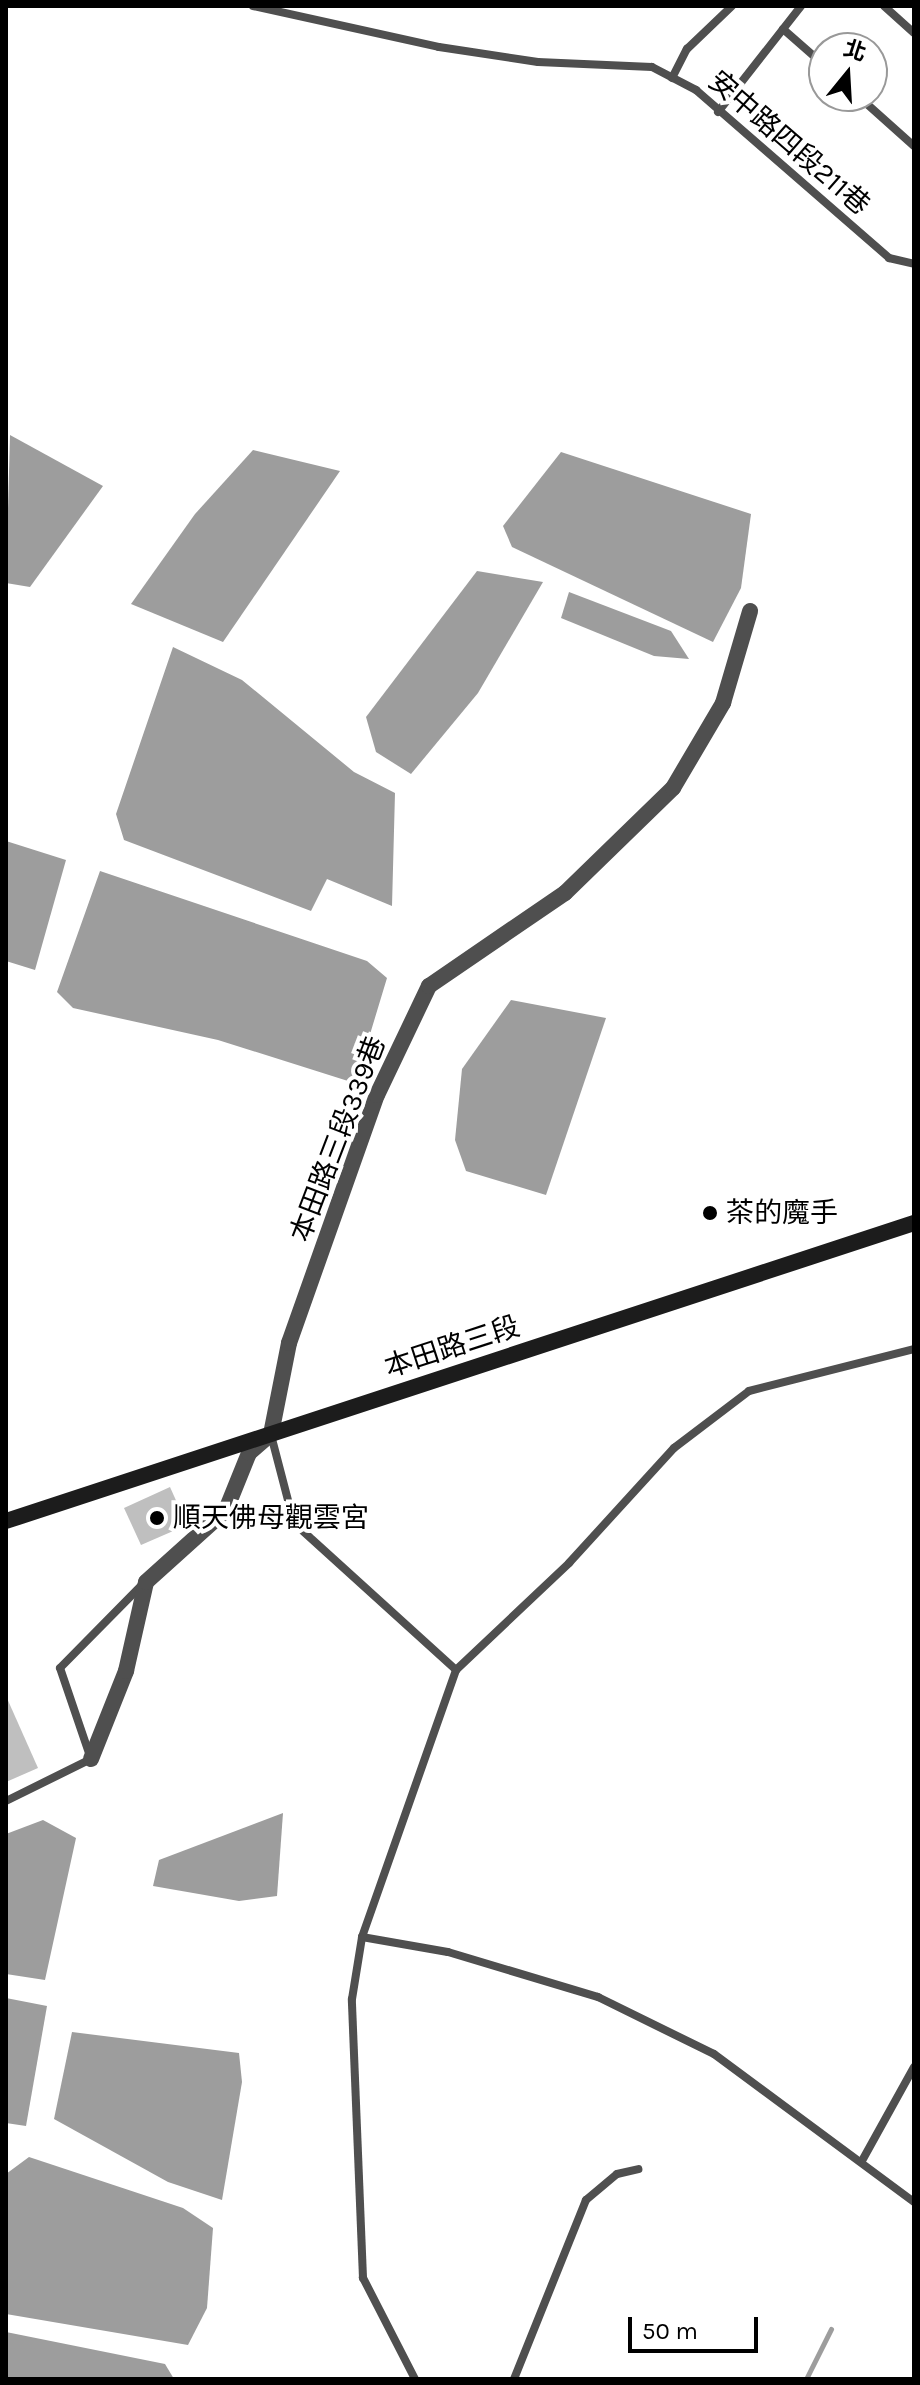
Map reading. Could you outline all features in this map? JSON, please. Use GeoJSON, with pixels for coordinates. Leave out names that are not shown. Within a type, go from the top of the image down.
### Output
{"type":"FeatureCollection","features":[{"type":"Feature","properties":{"kind":"street","name":"本田路三段339巷"},"geometry":{"type":"LineString","coordinates":[[271,1434],[289,1343],[377,1095],[429,986],[565,893],[673,788],[723,703],[750,611]]}},
{"type":"Feature","properties":{"kind":"street","name":"本田路三段"},"geometry":{"type":"LineString","coordinates":[[6,1521],[914,1223]]}},
{"type":"Feature","properties":{"kind":"street"},"geometry":{"type":"LineString","coordinates":[[91,1759],[126,1671],[146,1582],[226,1510],[249,1453],[271,1434]]}},
{"type":"Feature","properties":{"kind":"lane","name":"安中路四段211巷"},"geometry":{"type":"LineString","coordinates":[[253,6],[439,47],[538,62],[652,67],[718,112],[889,258],[914,264]]}},
{"type":"Feature","properties":{"kind":"lane"},"geometry":{"type":"LineString","coordinates":[[672,78],[687,49],[732,6]]}},
{"type":"Feature","properties":{"kind":"lane"},"geometry":{"type":"LineString","coordinates":[[718,112],[801,6]]}},
{"type":"Feature","properties":{"kind":"lane"},"geometry":{"type":"LineString","coordinates":[[884,6],[914,33]]}},
{"type":"Feature","properties":{"kind":"lane"},"geometry":{"type":"LineString","coordinates":[[783,29],[808,51]]}},
{"type":"Feature","properties":{"kind":"lane"},"geometry":{"type":"LineString","coordinates":[[876,112],[914,146]]}},
{"type":"Feature","properties":{"kind":"lane"},"geometry":{"type":"LineString","coordinates":[[415,2379],[363,2278],[352,1999],[362,1937],[456,1670],[569,1563],[674,1448],[749,1391],[914,1349]]}},
{"type":"Feature","properties":{"kind":"lane"},"geometry":{"type":"LineString","coordinates":[[271,1434],[294,1523],[456,1670]]}},
{"type":"Feature","properties":{"kind":"lane"},"geometry":{"type":"LineString","coordinates":[[6,1801],[91,1759],[60,1668],[146,1582]]}},
{"type":"Feature","properties":{"kind":"lane"},"geometry":{"type":"LineString","coordinates":[[362,1937],[448,1952],[598,1997],[714,2054],[863,2159],[914,2202]]}},
{"type":"Feature","properties":{"kind":"lane"},"geometry":{"type":"LineString","coordinates":[[863,2159],[914,2067]]}},
{"type":"Feature","properties":{"kind":"lane"},"geometry":{"type":"LineString","coordinates":[[514,2379],[586,2200],[617,2174],[638,2169]]}},
{"type":"Feature","properties":{"kind":"shaded area"},"geometry":{"type":"Polygon","coordinates":[[[10,435],[103,486],[30,587],[6,583],[10,435]]]}},
{"type":"Feature","properties":{"kind":"shaded area"},"geometry":{"type":"Polygon","coordinates":[[[253,450],[340,471],[223,642],[131,604],[195,514],[253,450]]]}},
{"type":"Feature","properties":{"kind":"shaded area"},"geometry":{"type":"Polygon","coordinates":[[[561,452],[751,514],[741,588],[713,642],[512,547],[503,526],[561,452]]]}},
{"type":"Feature","properties":{"kind":"shaded area"},"geometry":{"type":"Polygon","coordinates":[[[477,571],[543,582],[478,693],[411,774],[376,752],[366,717],[477,571]]]}},
{"type":"Feature","properties":{"kind":"shaded area"},"geometry":{"type":"Polygon","coordinates":[[[569,592],[671,631],[689,659],[654,656],[561,618],[569,592]]]}},
{"type":"Feature","properties":{"kind":"shaded area"},"geometry":{"type":"Polygon","coordinates":[[[173,647],[242,680],[354,772],[395,793],[392,906],[327,879],[311,911],[124,840],[116,814],[173,647]]]}},
{"type":"Feature","properties":{"kind":"shaded area"},"geometry":{"type":"Polygon","coordinates":[[[6,841],[66,860],[35,970],[6,961],[6,841]]]}},
{"type":"Feature","properties":{"kind":"shaded area"},"geometry":{"type":"Polygon","coordinates":[[[100,871],[367,961],[387,978],[358,1074],[348,1081],[218,1040],[73,1008],[57,992],[100,871]]]}},
{"type":"Feature","properties":{"kind":"shaded area"},"geometry":{"type":"Polygon","coordinates":[[[511,1000],[606,1018],[546,1195],[466,1171],[455,1140],[462,1069],[511,1000]]]}},
{"type":"Feature","properties":{"kind":"shaded area"},"geometry":{"type":"Polygon","coordinates":[[[283,1813],[277,1896],[239,1901],[153,1886],[159,1860],[283,1813]]]}},
{"type":"Feature","properties":{"kind":"shaded area"},"geometry":{"type":"Polygon","coordinates":[[[43,1820],[76,1838],[45,1980],[6,1974],[6,1834],[43,1820]]]}},
{"type":"Feature","properties":{"kind":"shaded area"},"geometry":{"type":"Polygon","coordinates":[[[6,1998],[47,2006],[26,2126],[6,2123],[6,1998]]]}},
{"type":"Feature","properties":{"kind":"shaded area"},"geometry":{"type":"Polygon","coordinates":[[[72,2032],[239,2053],[242,2082],[222,2200],[168,2182],[54,2119],[72,2032]]]}},
{"type":"Feature","properties":{"kind":"shaded area"},"geometry":{"type":"Polygon","coordinates":[[[29,2157],[183,2208],[213,2228],[207,2308],[188,2345],[6,2314],[6,2174],[29,2157]]]}},
{"type":"Feature","properties":{"kind":"shaded area"},"geometry":{"type":"Polygon","coordinates":[[[6,2332],[165,2364],[174,2379],[6,2379],[6,2332]]]}},
{"type":"Feature","properties":{"kind":"building","name":"順天佛母觀雲宮"},"geometry":{"type":"Polygon","coordinates":[[[170,1487],[187,1525],[141,1545],[124,1508],[170,1487]]]}},
{"type":"Feature","properties":{"kind":"building"},"geometry":{"type":"Polygon","coordinates":[[[6,1696],[38,1768],[6,1782],[6,1696]]]}},
{"type":"Feature","properties":{"kind":"waterway"},"geometry":{"type":"LineString","coordinates":[[806,2379],[831,2329]]}},
{"type":"Feature","properties":{"kind":"place","name":"茶的魔手"},"geometry":{"type":"Point","coordinates":[710,1213]}},
{"type":"Feature","properties":{"kind":"place","name":"順天佛母觀雲宮"},"geometry":{"type":"Point","coordinates":[157,1518]}}]}
